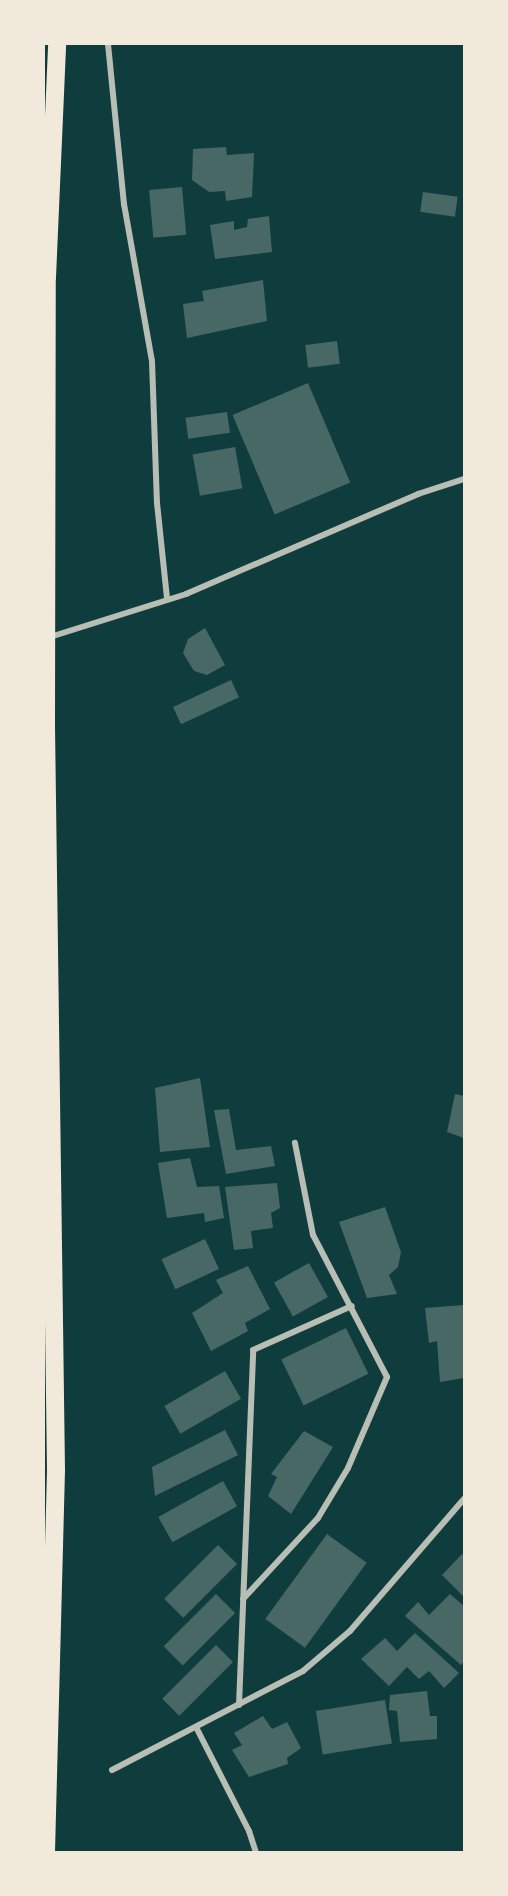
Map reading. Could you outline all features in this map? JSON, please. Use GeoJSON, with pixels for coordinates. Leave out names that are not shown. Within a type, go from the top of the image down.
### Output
{"type":"FeatureCollection","features":[{"type":"Feature","properties":{"kind":"highway"},"geometry":{"type":"LineString","coordinates":[[46,1852],[56,1470],[46,726],[46,277],[57,44]]}},
{"type":"Feature","properties":{"kind":"street"},"geometry":{"type":"LineString","coordinates":[[108,44],[124,204],[152,361],[157,503],[167,598]]}},
{"type":"Feature","properties":{"kind":"street"},"geometry":{"type":"LineString","coordinates":[[44,639],[130,614],[167,598],[186,594],[418,494],[465,478]]}},
{"type":"Feature","properties":{"kind":"street"},"geometry":{"type":"LineString","coordinates":[[243,1599],[318,1518],[348,1468],[387,1377],[313,1235],[295,1143]]}},
{"type":"Feature","properties":{"kind":"street"},"geometry":{"type":"LineString","coordinates":[[239,1705],[253,1350],[352,1306]]}},
{"type":"Feature","properties":{"kind":"street"},"geometry":{"type":"LineString","coordinates":[[112,1770],[303,1671],[350,1631],[465,1499]]}},
{"type":"Feature","properties":{"kind":"street"},"geometry":{"type":"LineString","coordinates":[[196,1727],[249,1832],[256,1852]]}},
{"type":"Feature","properties":{"kind":"building"},"geometry":{"type":"Polygon","coordinates":[[[226,147],[227,155],[254,153],[252,197],[226,201],[225,191],[209,192],[192,180],[193,149],[226,147]]]}},
{"type":"Feature","properties":{"kind":"building"},"geometry":{"type":"Polygon","coordinates":[[[182,187],[186,235],[153,238],[149,190],[182,187]]]}},
{"type":"Feature","properties":{"kind":"building"},"geometry":{"type":"Polygon","coordinates":[[[423,192],[458,197],[455,217],[420,212],[423,192]]]}},
{"type":"Feature","properties":{"kind":"building"},"geometry":{"type":"Polygon","coordinates":[[[269,216],[272,252],[215,259],[210,225],[234,221],[234,230],[247,227],[248,219],[269,216]]]}},
{"type":"Feature","properties":{"kind":"building"},"geometry":{"type":"Polygon","coordinates":[[[263,280],[267,321],[187,338],[183,304],[204,301],[202,291],[263,280]]]}},
{"type":"Feature","properties":{"kind":"building"},"geometry":{"type":"Polygon","coordinates":[[[337,341],[340,364],[308,368],[305,345],[337,341]]]}},
{"type":"Feature","properties":{"kind":"building"},"geometry":{"type":"Polygon","coordinates":[[[308,383],[350,482],[275,514],[233,415],[308,383]]]}},
{"type":"Feature","properties":{"kind":"building"},"geometry":{"type":"Polygon","coordinates":[[[227,412],[230,433],[188,439],[185,418],[227,412]]]}},
{"type":"Feature","properties":{"kind":"building"},"geometry":{"type":"Polygon","coordinates":[[[235,447],[242,488],[200,496],[193,454],[235,447]]]}},
{"type":"Feature","properties":{"kind":"building"},"geometry":{"type":"Polygon","coordinates":[[[205,628],[225,665],[207,675],[194,671],[183,653],[188,639],[205,628]]]}},
{"type":"Feature","properties":{"kind":"building"},"geometry":{"type":"Polygon","coordinates":[[[231,680],[239,697],[181,724],[173,707],[231,680]]]}},
{"type":"Feature","properties":{"kind":"building"},"geometry":{"type":"Polygon","coordinates":[[[200,1078],[210,1147],[160,1152],[155,1088],[200,1078]]]}},
{"type":"Feature","properties":{"kind":"building"},"geometry":{"type":"Polygon","coordinates":[[[455,1094],[464,1096],[464,1138],[447,1132],[455,1094]]]}},
{"type":"Feature","properties":{"kind":"building"},"geometry":{"type":"Polygon","coordinates":[[[229,1109],[236,1150],[271,1146],[275,1166],[226,1174],[214,1110],[229,1109]]]}},
{"type":"Feature","properties":{"kind":"building"},"geometry":{"type":"Polygon","coordinates":[[[190,1158],[197,1187],[219,1186],[224,1218],[205,1222],[204,1213],[167,1218],[158,1163],[190,1158]]]}},
{"type":"Feature","properties":{"kind":"building"},"geometry":{"type":"Polygon","coordinates":[[[277,1183],[280,1208],[271,1213],[273,1228],[251,1231],[253,1248],[234,1250],[225,1187],[277,1183]]]}},
{"type":"Feature","properties":{"kind":"building"},"geometry":{"type":"Polygon","coordinates":[[[385,1207],[401,1252],[398,1267],[389,1275],[397,1294],[367,1298],[339,1222],[385,1207]]]}},
{"type":"Feature","properties":{"kind":"building"},"geometry":{"type":"Polygon","coordinates":[[[205,1239],[219,1269],[175,1289],[161,1259],[205,1239]]]}},
{"type":"Feature","properties":{"kind":"building"},"geometry":{"type":"Polygon","coordinates":[[[309,1263],[328,1297],[293,1317],[274,1282],[309,1263]]]}},
{"type":"Feature","properties":{"kind":"building"},"geometry":{"type":"Polygon","coordinates":[[[248,1266],[270,1309],[245,1323],[248,1331],[211,1351],[192,1313],[223,1293],[216,1280],[248,1266]]]}},
{"type":"Feature","properties":{"kind":"building"},"geometry":{"type":"Polygon","coordinates":[[[464,1305],[464,1378],[440,1382],[437,1341],[429,1343],[425,1308],[464,1305]]]}},
{"type":"Feature","properties":{"kind":"building"},"geometry":{"type":"Polygon","coordinates":[[[346,1328],[368,1374],[304,1405],[281,1360],[346,1328]]]}},
{"type":"Feature","properties":{"kind":"building"},"geometry":{"type":"Polygon","coordinates":[[[225,1371],[241,1399],[180,1434],[164,1406],[225,1371]]]}},
{"type":"Feature","properties":{"kind":"building"},"geometry":{"type":"Polygon","coordinates":[[[225,1430],[238,1455],[155,1496],[152,1467],[225,1430]]]}},
{"type":"Feature","properties":{"kind":"building"},"geometry":{"type":"Polygon","coordinates":[[[304,1431],[333,1447],[291,1514],[268,1496],[277,1477],[271,1474],[304,1431]]]}},
{"type":"Feature","properties":{"kind":"building"},"geometry":{"type":"Polygon","coordinates":[[[223,1481],[237,1506],[172,1542],[158,1517],[223,1481]]]}},
{"type":"Feature","properties":{"kind":"building"},"geometry":{"type":"Polygon","coordinates":[[[327,1534],[367,1563],[305,1648],[265,1619],[327,1534]]]}},
{"type":"Feature","properties":{"kind":"building"},"geometry":{"type":"Polygon","coordinates":[[[218,1545],[237,1564],[183,1618],[164,1599],[218,1545]]]}},
{"type":"Feature","properties":{"kind":"building"},"geometry":{"type":"Polygon","coordinates":[[[462,1554],[464,1555],[464,1597],[442,1575],[462,1554]]]}},
{"type":"Feature","properties":{"kind":"building"},"geometry":{"type":"Polygon","coordinates":[[[216,1594],[235,1613],[183,1665],[164,1646],[216,1594]]]}},
{"type":"Feature","properties":{"kind":"building"},"geometry":{"type":"Polygon","coordinates":[[[450,1594],[464,1606],[464,1661],[461,1665],[405,1616],[418,1602],[429,1615],[450,1594]]]}},
{"type":"Feature","properties":{"kind":"building"},"geometry":{"type":"Polygon","coordinates":[[[415,1633],[459,1673],[444,1688],[429,1671],[419,1679],[407,1667],[389,1686],[361,1659],[385,1638],[397,1651],[415,1633]]]}},
{"type":"Feature","properties":{"kind":"building"},"geometry":{"type":"Polygon","coordinates":[[[216,1645],[233,1662],[179,1716],[162,1699],[216,1645]]]}},
{"type":"Feature","properties":{"kind":"building"},"geometry":{"type":"Polygon","coordinates":[[[427,1691],[430,1716],[437,1716],[437,1739],[400,1742],[397,1711],[389,1710],[390,1695],[427,1691]]]}},
{"type":"Feature","properties":{"kind":"building"},"geometry":{"type":"Polygon","coordinates":[[[385,1700],[392,1743],[323,1754],[316,1711],[385,1700]]]}},
{"type":"Feature","properties":{"kind":"building"},"geometry":{"type":"Polygon","coordinates":[[[263,1716],[272,1729],[287,1722],[301,1748],[287,1758],[288,1764],[249,1777],[232,1750],[242,1745],[234,1733],[263,1716]]]}}]}
